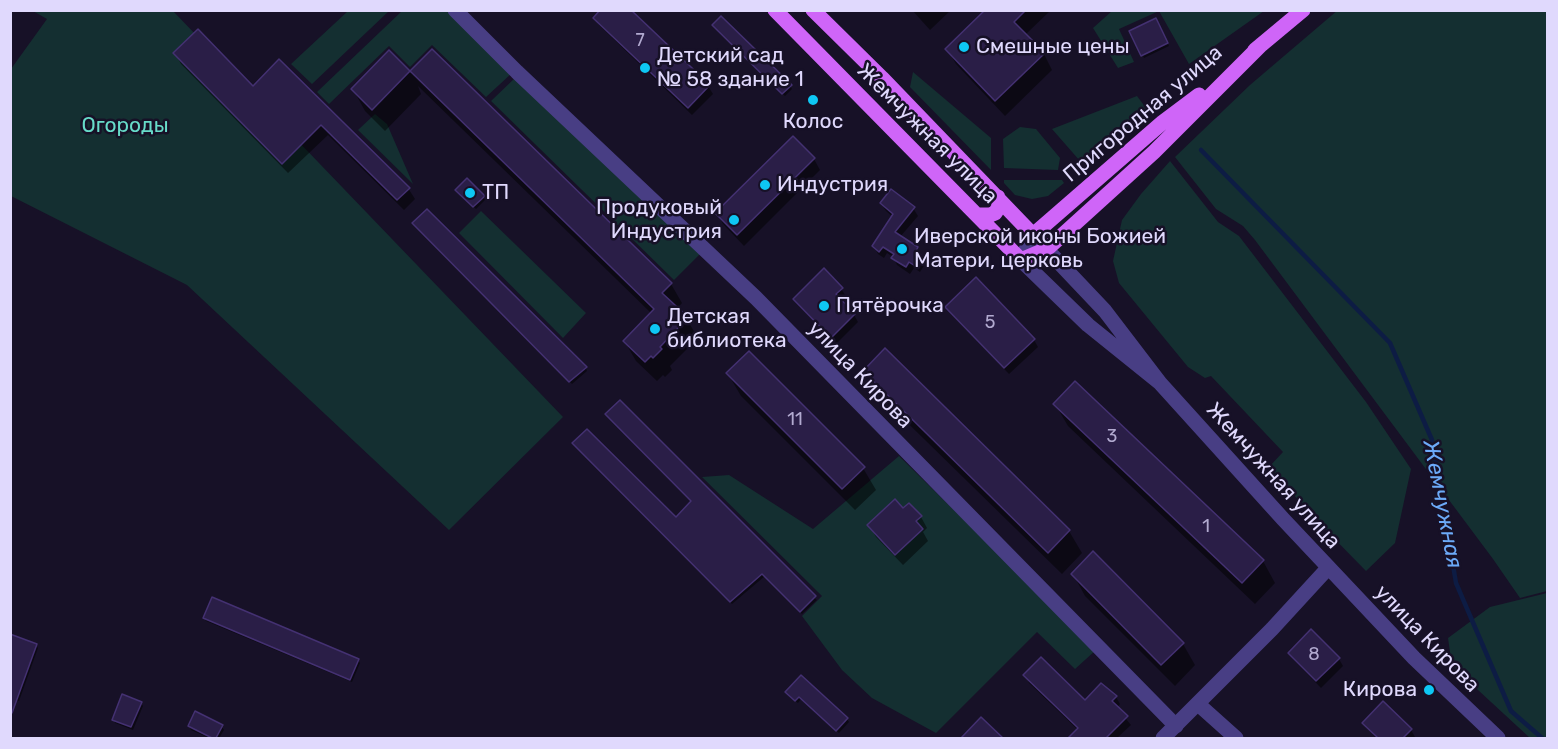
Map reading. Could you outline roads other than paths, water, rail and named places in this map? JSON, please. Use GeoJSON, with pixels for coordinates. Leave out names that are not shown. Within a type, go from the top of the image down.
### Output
{"type":"FeatureCollection","features":[{"type":"Feature","properties":{"kind":"main road","name":"Жемчужная улица"},"geometry":{"type":"LineString","coordinates":[[775,10],[1021,260]]}},
{"type":"Feature","properties":{"kind":"main road","name":"Жемчужная улица"},"geometry":{"type":"LineString","coordinates":[[813,10],[1033,235]]}},
{"type":"Feature","properties":{"kind":"main road","name":"Пригородная улица"},"geometry":{"type":"LineString","coordinates":[[1033,235],[1164,122],[1303,10]]}},
{"type":"Feature","properties":{"kind":"main road"},"geometry":{"type":"LineString","coordinates":[[1021,260],[1047,249],[1154,152],[1262,44]]}},
{"type":"Feature","properties":{"kind":"main road"},"geometry":{"type":"LineString","coordinates":[[976,215],[995,213],[999,207],[998,197]]}},
{"type":"Feature","properties":{"kind":"street","name":"улица Кирова"},"geometry":{"type":"LineString","coordinates":[[455,10],[516,72],[756,298],[1176,726]]}},
{"type":"Feature","properties":{"kind":"street"},"geometry":{"type":"LineString","coordinates":[[1033,235],[1105,311],[1160,383]]}},
{"type":"Feature","properties":{"kind":"street","name":"Пригородная улица"},"geometry":{"type":"LineString","coordinates":[[1021,260],[1033,235]]}},
{"type":"Feature","properties":{"kind":"street","name":"Жемчужная улица"},"geometry":{"type":"LineString","coordinates":[[1021,260],[1089,325],[1160,383],[1328,568]]}},
{"type":"Feature","properties":{"kind":"street","name":"улица Кирова"},"geometry":{"type":"LineString","coordinates":[[1328,568],[1414,658],[1498,738]]}},
{"type":"Feature","properties":{"kind":"street"},"geometry":{"type":"LineString","coordinates":[[1163,738],[1272,629],[1328,568]]}},
{"type":"Feature","properties":{"kind":"street"},"geometry":{"type":"LineString","coordinates":[[1198,704],[1236,738]]}},
{"type":"Feature","properties":{"kind":"waterway","name":"Жемчужная"},"geometry":{"type":"LineString","coordinates":[[1201,150],[1390,343],[1432,440],[1456,583],[1511,711],[1542,738]]}},
{"type":"Feature","properties":{"kind":"place","name":"Смешные цены"},"geometry":{"type":"Point","coordinates":[964,47]}},
{"type":"Feature","properties":{"kind":"place","name":"Детский сад № 58 здание 1"},"geometry":{"type":"Point","coordinates":[645,68]}},
{"type":"Feature","properties":{"kind":"place","name":"Колос"},"geometry":{"type":"Point","coordinates":[813,100]}},
{"type":"Feature","properties":{"kind":"place","name":"Индустрия"},"geometry":{"type":"Point","coordinates":[765,185]}},
{"type":"Feature","properties":{"kind":"place","name":"ТП"},"geometry":{"type":"Point","coordinates":[470,193]}},
{"type":"Feature","properties":{"kind":"place","name":"Продуковый Индустрия"},"geometry":{"type":"Point","coordinates":[734,220]}},
{"type":"Feature","properties":{"kind":"place","name":"Иверской иконы Божией Матери, церковь"},"geometry":{"type":"Point","coordinates":[902,249]}},
{"type":"Feature","properties":{"kind":"place","name":"Пятёрочка"},"geometry":{"type":"Point","coordinates":[824,306]}},
{"type":"Feature","properties":{"kind":"place","name":"Детская библиотека"},"geometry":{"type":"Point","coordinates":[655,329]}},
{"type":"Feature","properties":{"kind":"place","name":"Кирова"},"geometry":{"type":"Point","coordinates":[1429,690]}},
{"type":"Feature","properties":{"kind":"park label","name":"Огороды"},"geometry":{"type":"Point","coordinates":[125,126]}}]}
